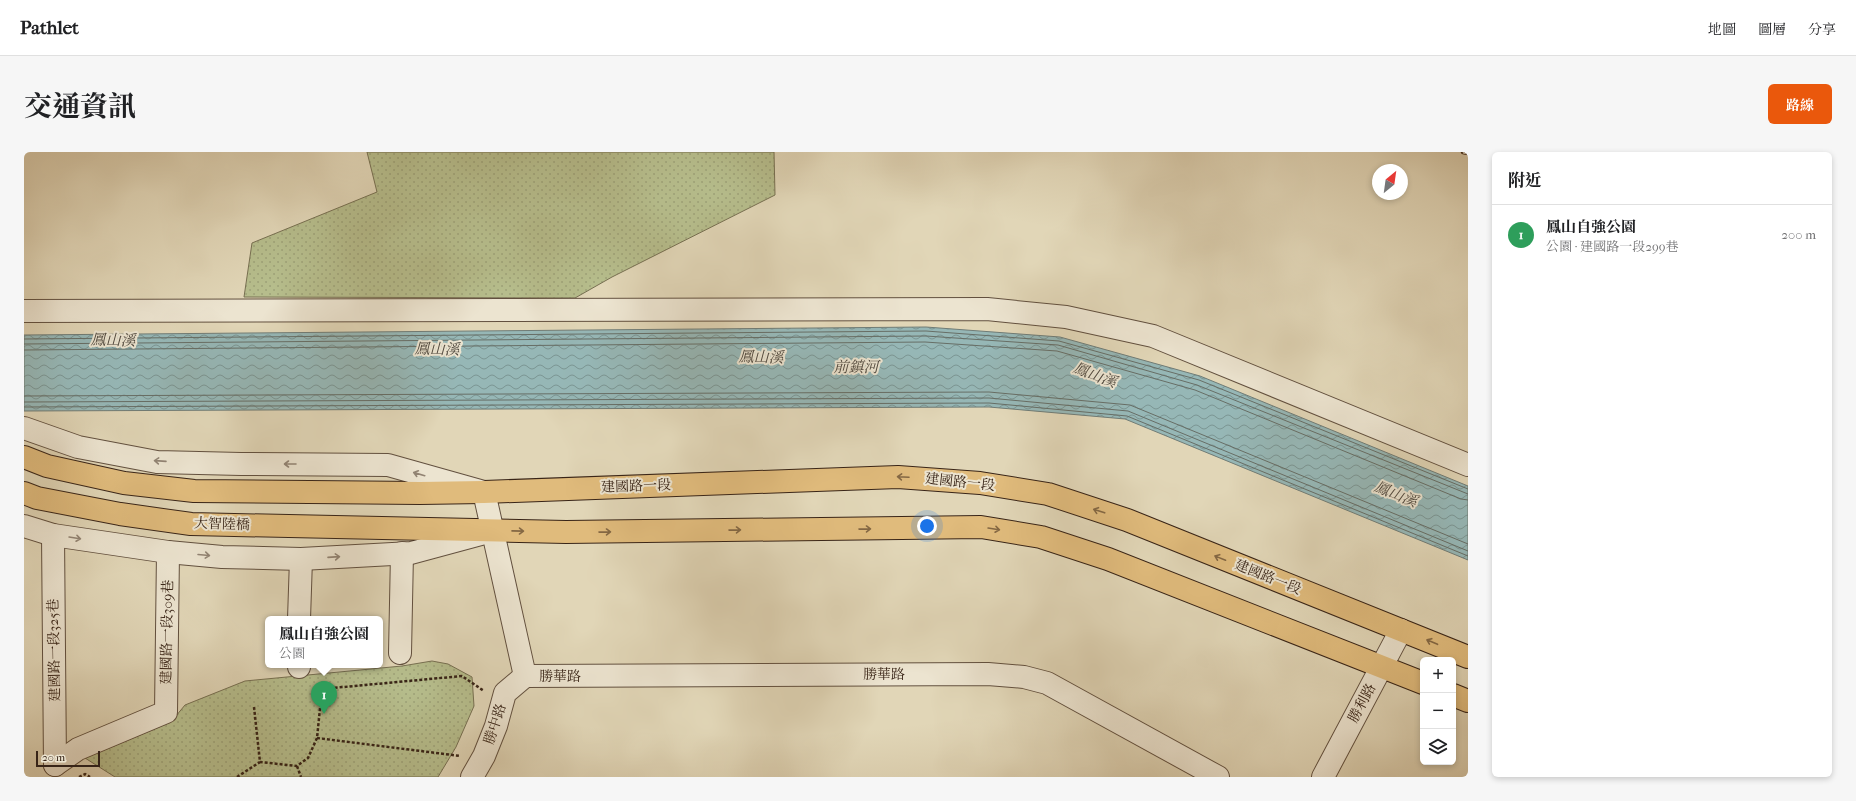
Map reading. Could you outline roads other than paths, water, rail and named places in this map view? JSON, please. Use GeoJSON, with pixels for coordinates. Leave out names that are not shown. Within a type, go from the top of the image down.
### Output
{"type":"FeatureCollection","features":[{"type":"Feature","properties":{"kind":"main road","name":"建國路一段"},"geometry":{"type":"LineString","coordinates":[[24,457],[47,466],[124,483],[194,491],[420,493],[484,492],[898,477],[980,483],[1048,494],[1127,520],[1468,657]]}},
{"type":"Feature","properties":{"kind":"main road","name":"大智陸橋"},"geometry":{"type":"LineString","coordinates":[[24,493],[37,498],[120,514],[192,524],[423,528],[493,531]]}},
{"type":"Feature","properties":{"kind":"main road"},"geometry":{"type":"LineString","coordinates":[[493,531],[566,532],[982,527],[1041,537],[1108,559],[1420,682]]}},
{"type":"Feature","properties":{"kind":"main road"},"geometry":{"type":"LineString","coordinates":[[1456,696],[1468,701]]}},
{"type":"Feature","properties":{"kind":"street"},"geometry":{"type":"LineString","coordinates":[[24,311],[987,309],[1058,316],[1152,336],[1468,465]]}},
{"type":"Feature","properties":{"kind":"street"},"geometry":{"type":"LineString","coordinates":[[24,428],[78,447],[157,462],[388,465],[484,492],[525,676]]}},
{"type":"Feature","properties":{"kind":"street"},"geometry":{"type":"LineString","coordinates":[[24,526],[53,535],[168,552],[222,557],[301,559],[411,553],[493,531]]}},
{"type":"Feature","properties":{"kind":"street","name":"建國路一段325巷"},"geometry":{"type":"LineString","coordinates":[[53,535],[55,765],[78,749],[166,712]]}},
{"type":"Feature","properties":{"kind":"street","name":"建國路一段309巷"},"geometry":{"type":"LineString","coordinates":[[166,712],[168,552]]}},
{"type":"Feature","properties":{"kind":"street"},"geometry":{"type":"LineString","coordinates":[[400,653],[402,553]]}},
{"type":"Feature","properties":{"kind":"street"},"geometry":{"type":"LineString","coordinates":[[300,616],[301,559]]}},
{"type":"Feature","properties":{"kind":"street","name":"勝利路"},"geometry":{"type":"LineString","coordinates":[[1323,777],[1400,630]]}},
{"type":"Feature","properties":{"kind":"street","name":"勝華路"},"geometry":{"type":"LineString","coordinates":[[525,676],[988,674],[1024,677],[1047,683],[1218,777]]}},
{"type":"Feature","properties":{"kind":"street","name":"勝中路"},"geometry":{"type":"LineString","coordinates":[[472,777],[484,756],[496,726],[505,693],[525,676]]}},
{"type":"Feature","properties":{"kind":"water","name":"前鎮河"},"geometry":{"type":"Polygon","coordinates":[[[926,327],[1060,337],[1200,376],[1468,486],[1468,560],[1125,419],[989,407],[24,411],[24,335],[926,327]]]}},
{"type":"Feature","properties":{"kind":"railway"},"geometry":{"type":"LineString","coordinates":[[1463,152],[1468,153]]}},
{"type":"Feature","properties":{"kind":"place","name":"鳳山自強公園"},"geometry":{"type":"Point","coordinates":[324,714]}},
{"type":"Feature","properties":{"kind":"water label","name":"鳳山溪"},"geometry":{"type":"Point","coordinates":[113,340]}},
{"type":"Feature","properties":{"kind":"water label","name":"鳳山溪"},"geometry":{"type":"Point","coordinates":[437,349]}},
{"type":"Feature","properties":{"kind":"water label","name":"鳳山溪"},"geometry":{"type":"Point","coordinates":[761,357]}},
{"type":"Feature","properties":{"kind":"water label","name":"鳳山溪"},"geometry":{"type":"Point","coordinates":[1095,375]}},
{"type":"Feature","properties":{"kind":"water label","name":"鳳山溪"},"geometry":{"type":"Point","coordinates":[1396,494]}}]}
